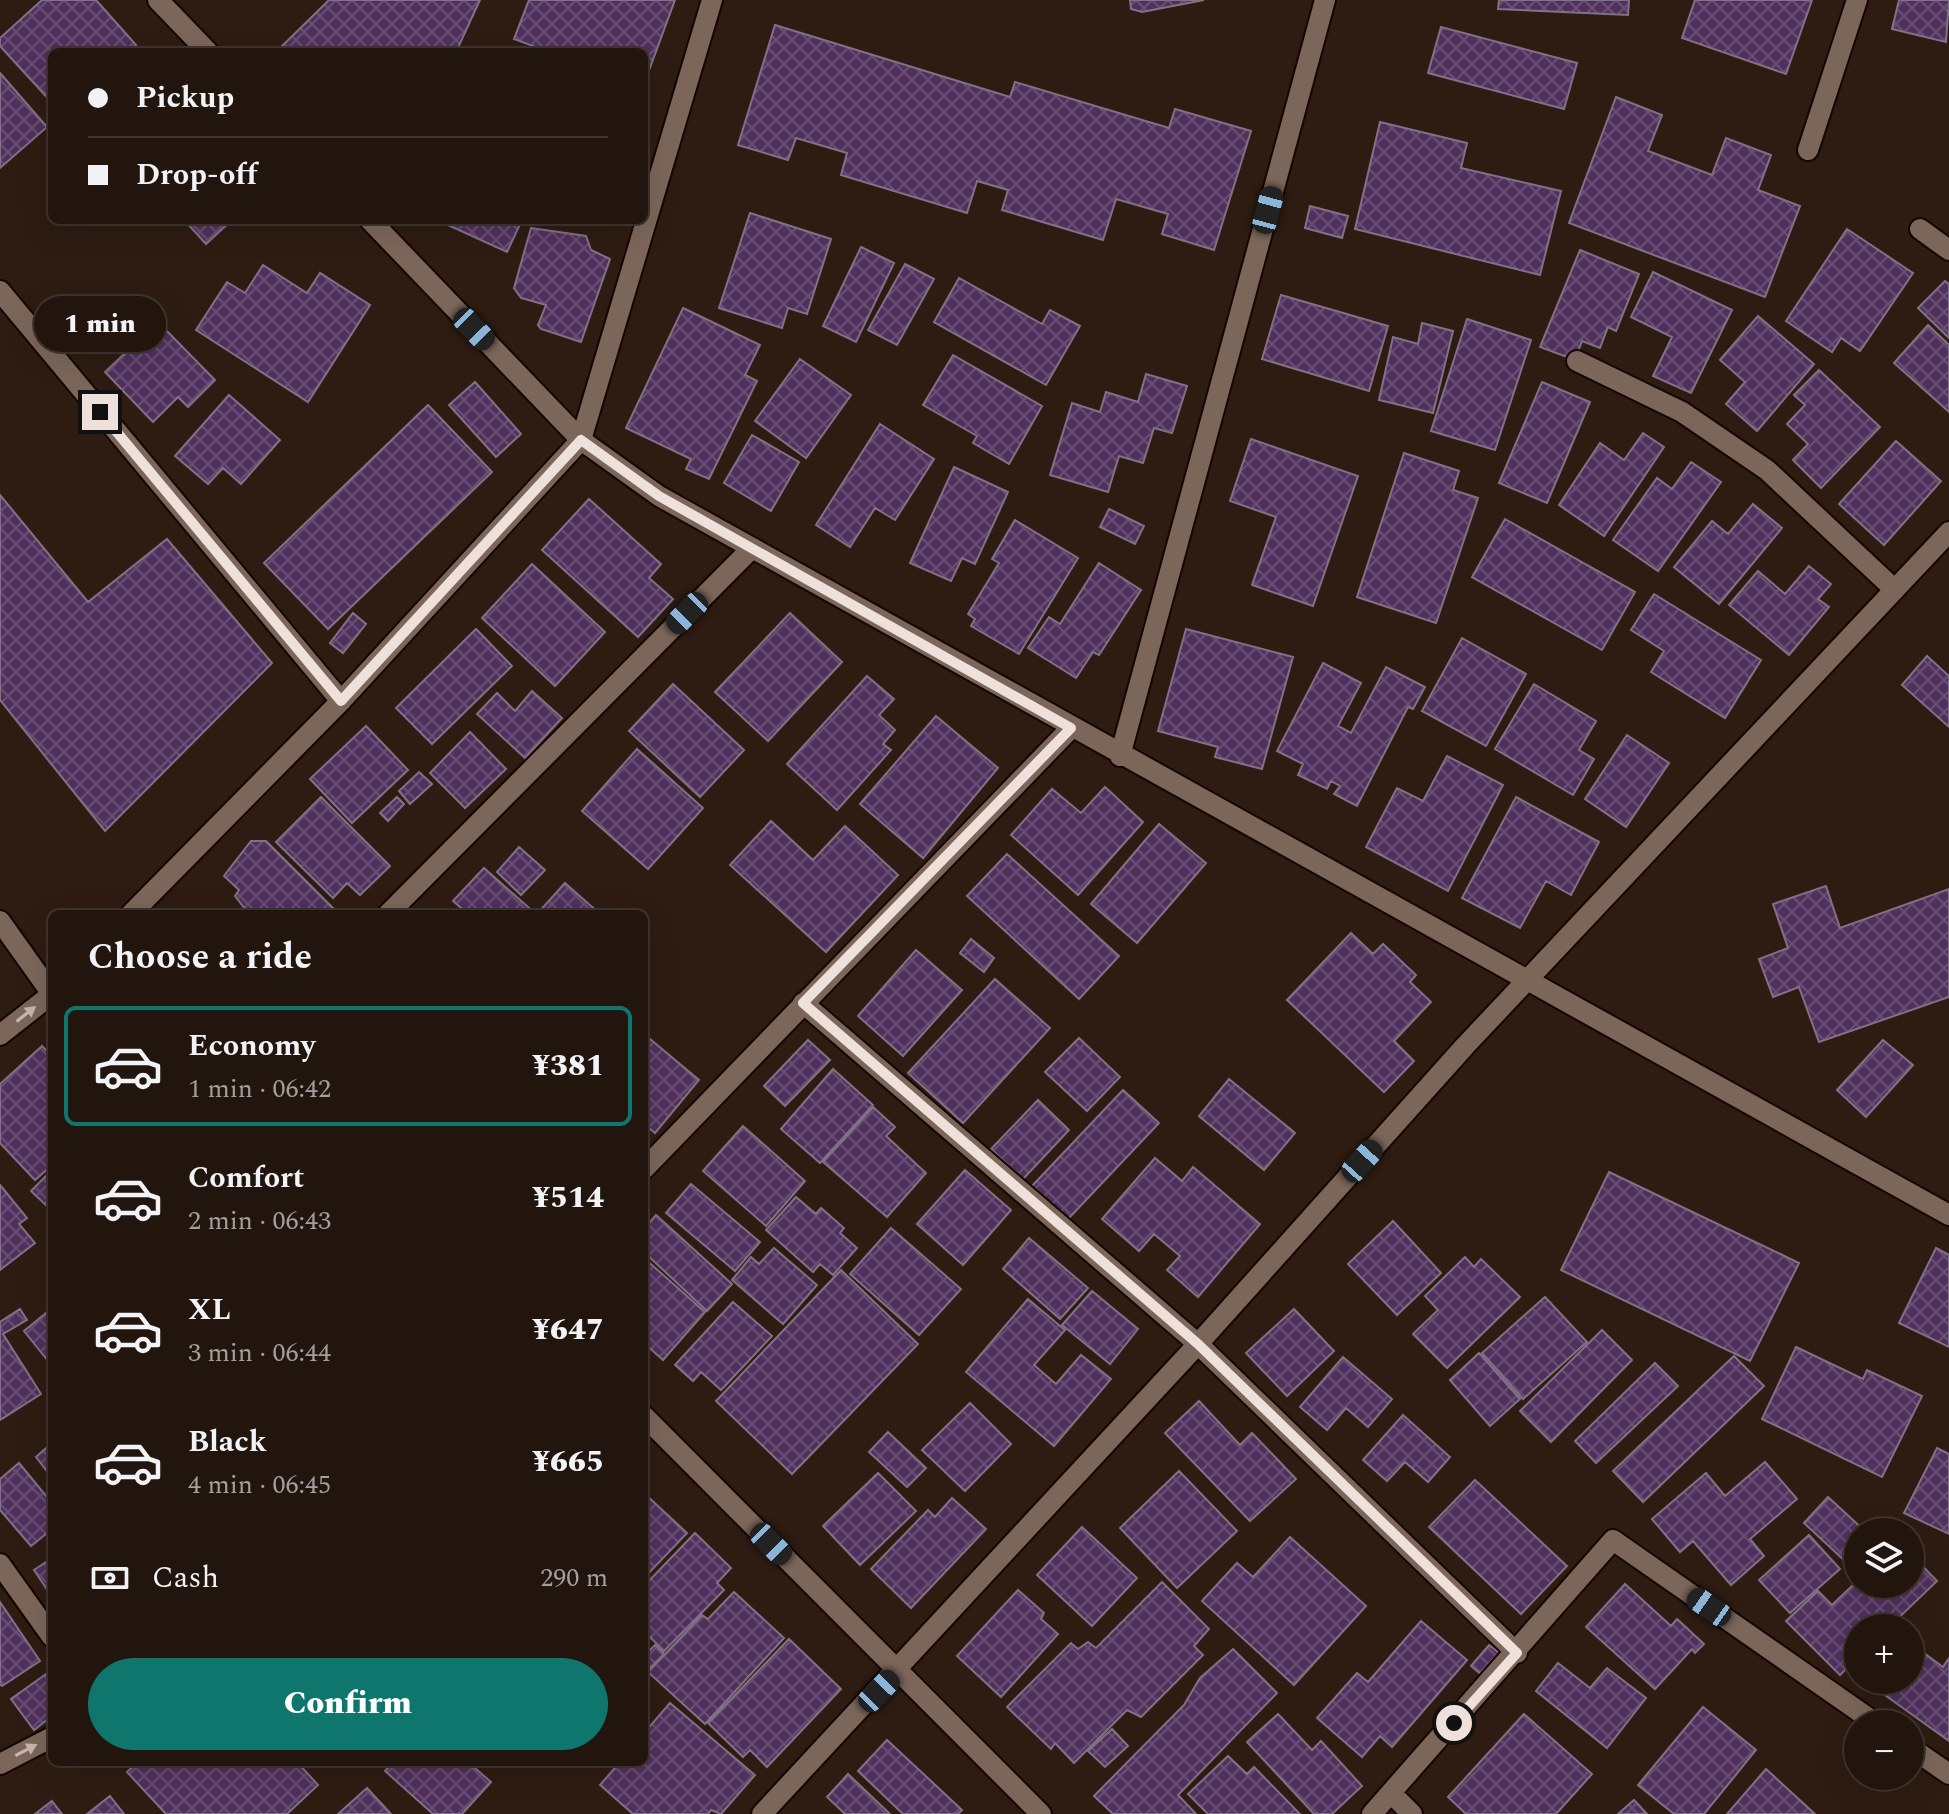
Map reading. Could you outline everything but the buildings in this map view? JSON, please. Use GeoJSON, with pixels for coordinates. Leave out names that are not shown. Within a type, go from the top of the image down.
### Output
{"type":"FeatureCollection","features":[{"type":"Feature","properties":{"kind":"street"},"geometry":{"type":"LineString","coordinates":[[158,0],[204,48]]}},
{"type":"Feature","properties":{"kind":"street"},"geometry":{"type":"LineString","coordinates":[[648,215],[712,0]]}},
{"type":"Feature","properties":{"kind":"street"},"geometry":{"type":"LineString","coordinates":[[1120,756],[1325,0]]}},
{"type":"Feature","properties":{"kind":"street"},"geometry":{"type":"LineString","coordinates":[[1808,150],[1857,0]]}},
{"type":"Feature","properties":{"kind":"street"},"geometry":{"type":"LineString","coordinates":[[374,224],[581,440],[659,496],[1120,756],[1949,1215]]}},
{"type":"Feature","properties":{"kind":"street"},"geometry":{"type":"LineString","coordinates":[[135,910],[341,701],[581,440],[645,224]]}},
{"type":"Feature","properties":{"kind":"street"},"geometry":{"type":"LineString","coordinates":[[1920,229],[1949,250]]}},
{"type":"Feature","properties":{"kind":"street"},"geometry":{"type":"LineString","coordinates":[[0,291],[341,701]]}},
{"type":"Feature","properties":{"kind":"street"},"geometry":{"type":"LineString","coordinates":[[1577,361],[1682,412],[1767,470],[1894,589]]}},
{"type":"Feature","properties":{"kind":"street"},"geometry":{"type":"LineString","coordinates":[[762,1814],[898,1671],[1198,1344],[1527,980],[1949,532]]}},
{"type":"Feature","properties":{"kind":"street"},"geometry":{"type":"LineString","coordinates":[[392,910],[752,548]]}},
{"type":"Feature","properties":{"kind":"street"},"geometry":{"type":"LineString","coordinates":[[648,1165],[1071,728]]}},
{"type":"Feature","properties":{"kind":"street"},"geometry":{"type":"LineString","coordinates":[[0,921],[48,988]]}},
{"type":"Feature","properties":{"kind":"street"},"geometry":{"type":"LineString","coordinates":[[0,1035],[48,997]]}},
{"type":"Feature","properties":{"kind":"street"},"geometry":{"type":"LineString","coordinates":[[803,1003],[1198,1344],[1517,1653]]}},
{"type":"Feature","properties":{"kind":"street"},"geometry":{"type":"LineString","coordinates":[[648,1420],[1041,1814]]}},
{"type":"Feature","properties":{"kind":"street"},"geometry":{"type":"LineString","coordinates":[[1372,1814],[1517,1653],[1613,1540],[1857,1710]]}},
{"type":"Feature","properties":{"kind":"street"},"geometry":{"type":"LineString","coordinates":[[0,1564],[48,1631]]}},
{"type":"Feature","properties":{"kind":"street"},"geometry":{"type":"LineString","coordinates":[[0,1764],[48,1739]]}},
{"type":"Feature","properties":{"kind":"street"},"geometry":{"type":"LineString","coordinates":[[1924,1757],[1949,1774]]}},
{"type":"Feature","properties":{"kind":"street"},"geometry":{"type":"LineString","coordinates":[[1391,1793],[1412,1814]]}},
{"type":"Feature","properties":{"kind":"route"},"geometry":{"type":"LineString","coordinates":[[100,412],[341,701],[581,440],[659,496],[1071,728],[803,1003],[1198,1344],[1517,1653],[1454,1723]]}}]}
